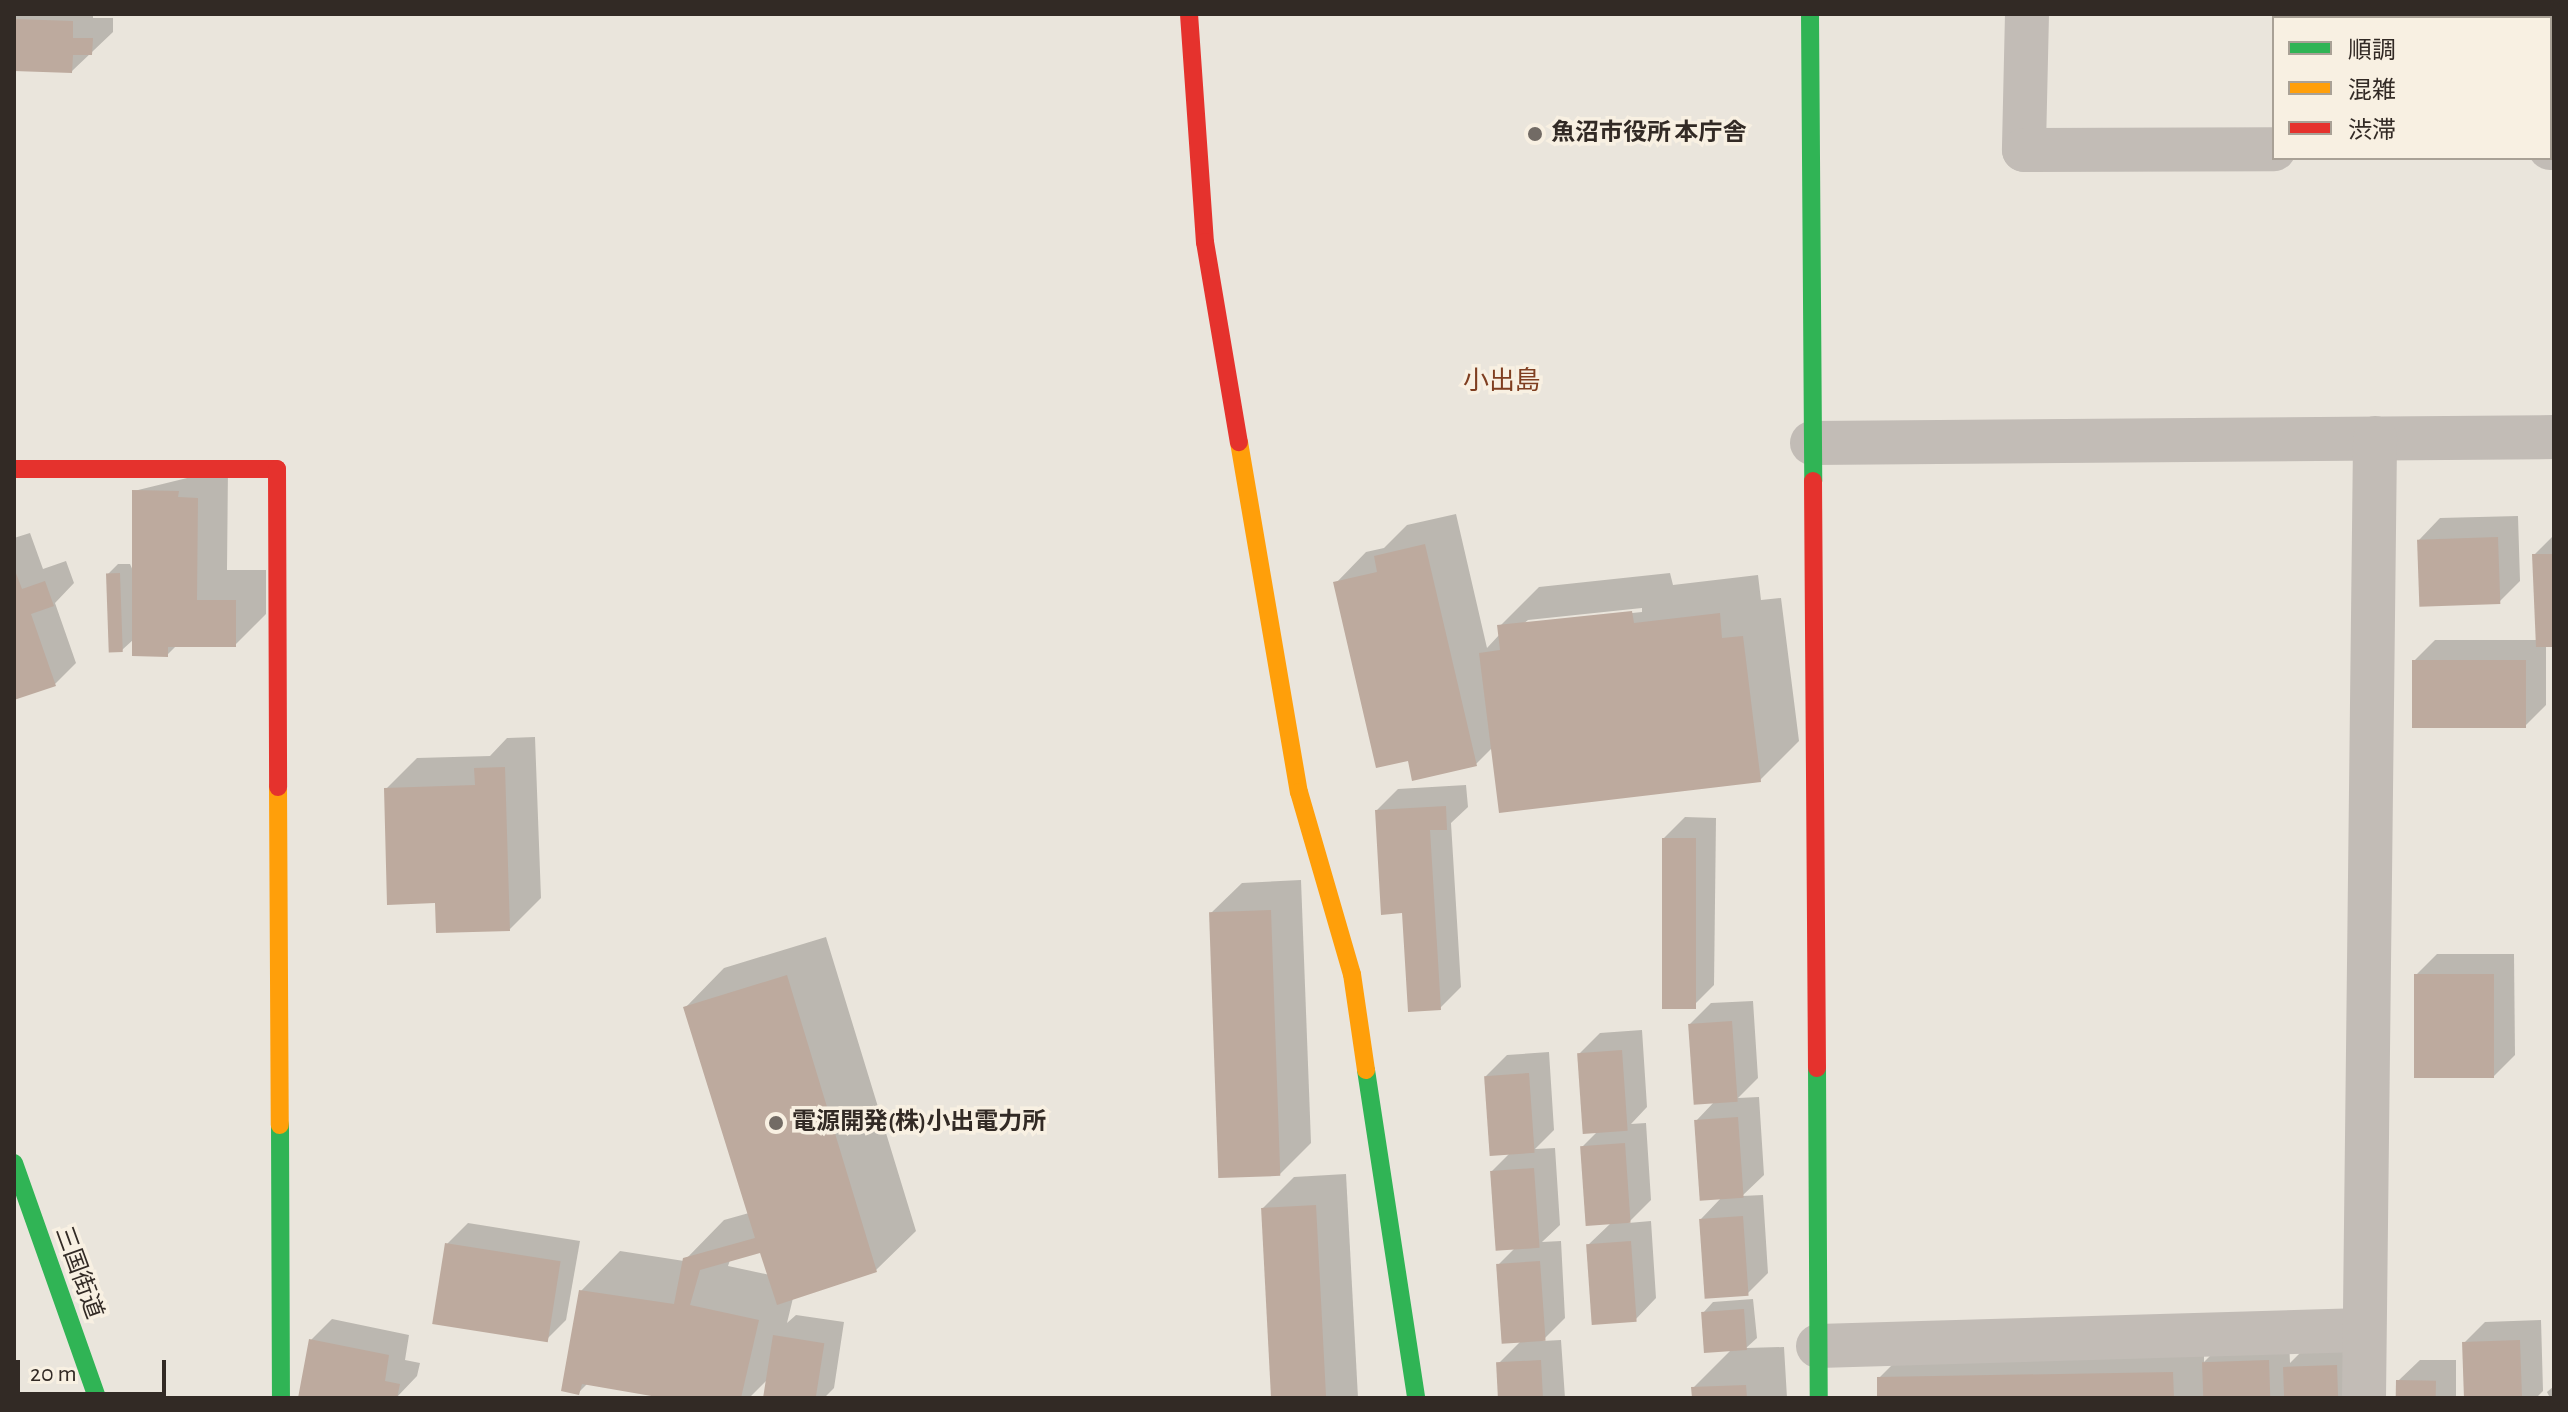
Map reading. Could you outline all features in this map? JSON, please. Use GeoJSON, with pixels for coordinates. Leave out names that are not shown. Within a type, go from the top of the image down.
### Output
{"type":"FeatureCollection","features":[{"type":"Feature","properties":{"kind":"main road"},"geometry":{"type":"LineString","coordinates":[[1189,14],[1205,242],[1299,792],[1352,974],[1416,1398]]}},
{"type":"Feature","properties":{"kind":"main road"},"geometry":{"type":"LineString","coordinates":[[1810,14],[1819,1398]]}},
{"type":"Feature","properties":{"kind":"main road"},"geometry":{"type":"LineString","coordinates":[[14,469],[277,469],[281,1398]]}},
{"type":"Feature","properties":{"kind":"main road","name":"三国街道"},"geometry":{"type":"LineString","coordinates":[[14,1163],[97,1398]]}},
{"type":"Feature","properties":{"kind":"street"},"geometry":{"type":"LineString","coordinates":[[2027,14],[2024,150],[2272,149]]}},
{"type":"Feature","properties":{"kind":"street"},"geometry":{"type":"LineString","coordinates":[[1812,443],[2554,437]]}},
{"type":"Feature","properties":{"kind":"street"},"geometry":{"type":"LineString","coordinates":[[2364,1398],[2375,438]]}},
{"type":"Feature","properties":{"kind":"street"},"geometry":{"type":"LineString","coordinates":[[1818,1346],[2363,1330]]}},
{"type":"Feature","properties":{"kind":"building"},"geometry":{"type":"Polygon","coordinates":[[[14,19],[73,21],[73,38],[93,38],[92,55],[73,55],[72,73],[14,71],[14,19]]]}},
{"type":"Feature","properties":{"kind":"building"},"geometry":{"type":"Polygon","coordinates":[[[132,490],[179,491],[178,497],[198,498],[197,600],[236,600],[236,647],[168,647],[168,657],[132,656],[132,490]]]}},
{"type":"Feature","properties":{"kind":"building"},"geometry":{"type":"Polygon","coordinates":[[[2498,537],[2500,604],[2419,607],[2417,540],[2498,537]]]}},
{"type":"Feature","properties":{"kind":"building"},"geometry":{"type":"Polygon","coordinates":[[[1425,544],[1477,766],[1412,781],[1408,761],[1376,768],[1333,582],[1377,572],[1374,556],[1425,544]]]}},
{"type":"Feature","properties":{"kind":"building"},"geometry":{"type":"Polygon","coordinates":[[[2532,554],[2554,554],[2554,647],[2536,647],[2532,554]]]}},
{"type":"Feature","properties":{"kind":"building"},"geometry":{"type":"Polygon","coordinates":[[[14,568],[22,589],[45,581],[54,606],[31,614],[56,686],[14,700],[14,568]]]}},
{"type":"Feature","properties":{"kind":"building"},"geometry":{"type":"Polygon","coordinates":[[[106,573],[120,573],[123,652],[109,652],[106,573]]]}},
{"type":"Feature","properties":{"kind":"building"},"geometry":{"type":"Polygon","coordinates":[[[1632,611],[1634,623],[1720,613],[1722,638],[1743,636],[1761,782],[1499,813],[1479,653],[1500,650],[1497,625],[1632,611]]]}},
{"type":"Feature","properties":{"kind":"building"},"geometry":{"type":"Polygon","coordinates":[[[2412,660],[2526,660],[2526,728],[2412,728],[2412,660]]]}},
{"type":"Feature","properties":{"kind":"building"},"geometry":{"type":"Polygon","coordinates":[[[505,767],[510,931],[436,933],[435,903],[387,905],[384,788],[475,785],[474,768],[505,767]]]}},
{"type":"Feature","properties":{"kind":"building"},"geometry":{"type":"Polygon","coordinates":[[[1446,806],[1447,830],[1430,830],[1441,1010],[1408,1012],[1402,913],[1381,915],[1375,810],[1446,806]]]}},
{"type":"Feature","properties":{"kind":"building"},"geometry":{"type":"Polygon","coordinates":[[[1662,838],[1696,838],[1696,1009],[1662,1009],[1662,838]]]}},
{"type":"Feature","properties":{"kind":"building"},"geometry":{"type":"Polygon","coordinates":[[[1271,910],[1280,1176],[1218,1178],[1209,912],[1271,910]]]}},
{"type":"Feature","properties":{"kind":"building"},"geometry":{"type":"Polygon","coordinates":[[[2414,974],[2494,974],[2494,1078],[2414,1078],[2414,974]]]}},
{"type":"Feature","properties":{"kind":"building","name":"電源開発(株)小出電力所"},"geometry":{"type":"Polygon","coordinates":[[[787,975],[877,1272],[777,1305],[760,1253],[700,1270],[690,1305],[759,1320],[741,1398],[663,1398],[582,1384],[579,1395],[561,1391],[579,1290],[674,1304],[683,1258],[755,1238],[683,1007],[787,975]]]}},
{"type":"Feature","properties":{"kind":"building"},"geometry":{"type":"Polygon","coordinates":[[[1732,1021],[1738,1102],[1694,1105],[1688,1024],[1732,1021]]]}},
{"type":"Feature","properties":{"kind":"building"},"geometry":{"type":"Polygon","coordinates":[[[1622,1050],[1628,1131],[1583,1134],[1577,1053],[1622,1050]]]}},
{"type":"Feature","properties":{"kind":"building"},"geometry":{"type":"Polygon","coordinates":[[[1529,1073],[1535,1153],[1490,1156],[1484,1076],[1529,1073]]]}},
{"type":"Feature","properties":{"kind":"building"},"geometry":{"type":"Polygon","coordinates":[[[1738,1117],[1744,1198],[1700,1201],[1694,1120],[1738,1117]]]}},
{"type":"Feature","properties":{"kind":"building"},"geometry":{"type":"Polygon","coordinates":[[[1625,1143],[1631,1223],[1586,1226],[1580,1146],[1625,1143]]]}},
{"type":"Feature","properties":{"kind":"building"},"geometry":{"type":"Polygon","coordinates":[[[1534,1168],[1540,1248],[1496,1251],[1490,1171],[1534,1168]]]}},
{"type":"Feature","properties":{"kind":"building"},"geometry":{"type":"Polygon","coordinates":[[[1316,1205],[1326,1398],[1271,1398],[1261,1208],[1316,1205]]]}},
{"type":"Feature","properties":{"kind":"building"},"geometry":{"type":"Polygon","coordinates":[[[1743,1216],[1749,1296],[1705,1299],[1699,1219],[1743,1216]]]}},
{"type":"Feature","properties":{"kind":"building"},"geometry":{"type":"Polygon","coordinates":[[[1631,1241],[1637,1322],[1592,1325],[1586,1244],[1631,1241]]]}},
{"type":"Feature","properties":{"kind":"building"},"geometry":{"type":"Polygon","coordinates":[[[445,1243],[561,1261],[548,1342],[432,1324],[445,1243]]]}},
{"type":"Feature","properties":{"kind":"building"},"geometry":{"type":"Polygon","coordinates":[[[1540,1261],[1546,1341],[1502,1344],[1496,1264],[1540,1261]]]}},
{"type":"Feature","properties":{"kind":"building"},"geometry":{"type":"Polygon","coordinates":[[[1744,1309],[1747,1350],[1704,1353],[1701,1312],[1744,1309]]]}},
{"type":"Feature","properties":{"kind":"building"},"geometry":{"type":"Polygon","coordinates":[[[773,1335],[824,1343],[816,1398],[763,1398],[773,1335]]]}},
{"type":"Feature","properties":{"kind":"building"},"geometry":{"type":"Polygon","coordinates":[[[309,1339],[389,1355],[385,1381],[400,1384],[397,1398],[298,1398],[309,1339]]]}},
{"type":"Feature","properties":{"kind":"building"},"geometry":{"type":"Polygon","coordinates":[[[2520,1340],[2522,1398],[2464,1398],[2462,1342],[2520,1340]]]}},
{"type":"Feature","properties":{"kind":"building"},"geometry":{"type":"Polygon","coordinates":[[[1541,1360],[1543,1398],[1498,1398],[1496,1362],[1541,1360]]]}},
{"type":"Feature","properties":{"kind":"building"},"geometry":{"type":"Polygon","coordinates":[[[2269,1360],[2270,1398],[2203,1398],[2202,1362],[2269,1360]]]}},
{"type":"Feature","properties":{"kind":"building"},"geometry":{"type":"Polygon","coordinates":[[[2337,1365],[2338,1398],[2284,1398],[2283,1367],[2337,1365]]]}},
{"type":"Feature","properties":{"kind":"building"},"geometry":{"type":"Polygon","coordinates":[[[2173,1372],[2174,1398],[1877,1398],[1877,1377],[2173,1372]]]}},
{"type":"Feature","properties":{"kind":"building"},"geometry":{"type":"Polygon","coordinates":[[[2396,1380],[2436,1381],[2436,1398],[2396,1398],[2396,1380]]]}},
{"type":"Feature","properties":{"kind":"building"},"geometry":{"type":"Polygon","coordinates":[[[1746,1385],[1747,1398],[1692,1398],[1691,1387],[1746,1385]]]}},
{"type":"Feature","properties":{"kind":"traffic: fast"},"geometry":{"type":"LineString","coordinates":[[1810,14],[1813,481]]}},
{"type":"Feature","properties":{"kind":"traffic: fast"},"geometry":{"type":"LineString","coordinates":[[1817,1068],[1819,1398]]}},
{"type":"Feature","properties":{"kind":"traffic: fast"},"geometry":{"type":"LineString","coordinates":[[1366,1070],[1416,1398]]}},
{"type":"Feature","properties":{"kind":"traffic: fast"},"geometry":{"type":"LineString","coordinates":[[280,1125],[281,1398]]}},
{"type":"Feature","properties":{"kind":"traffic: fast"},"geometry":{"type":"LineString","coordinates":[[14,1163],[97,1398]]}},
{"type":"Feature","properties":{"kind":"traffic: slow"},"geometry":{"type":"LineString","coordinates":[[1239,442],[1299,792],[1352,974],[1366,1070]]}},
{"type":"Feature","properties":{"kind":"traffic: slow"},"geometry":{"type":"LineString","coordinates":[[278,787],[280,1125]]}},
{"type":"Feature","properties":{"kind":"traffic: jam"},"geometry":{"type":"LineString","coordinates":[[1189,14],[1205,242],[1239,442]]}},
{"type":"Feature","properties":{"kind":"traffic: jam"},"geometry":{"type":"LineString","coordinates":[[14,469],[277,469],[278,787]]}},
{"type":"Feature","properties":{"kind":"traffic: jam"},"geometry":{"type":"LineString","coordinates":[[1813,481],[1817,1068]]}},
{"type":"Feature","properties":{"kind":"place","name":"魚沼市役所 本庁舎"},"geometry":{"type":"Point","coordinates":[1535,134]}},
{"type":"Feature","properties":{"kind":"place","name":"電源開発(株)小出電力所"},"geometry":{"type":"Point","coordinates":[776,1123]}},
{"type":"Feature","properties":{"kind":"district","name":"小出島"},"geometry":{"type":"Point","coordinates":[1502,382]}}]}
